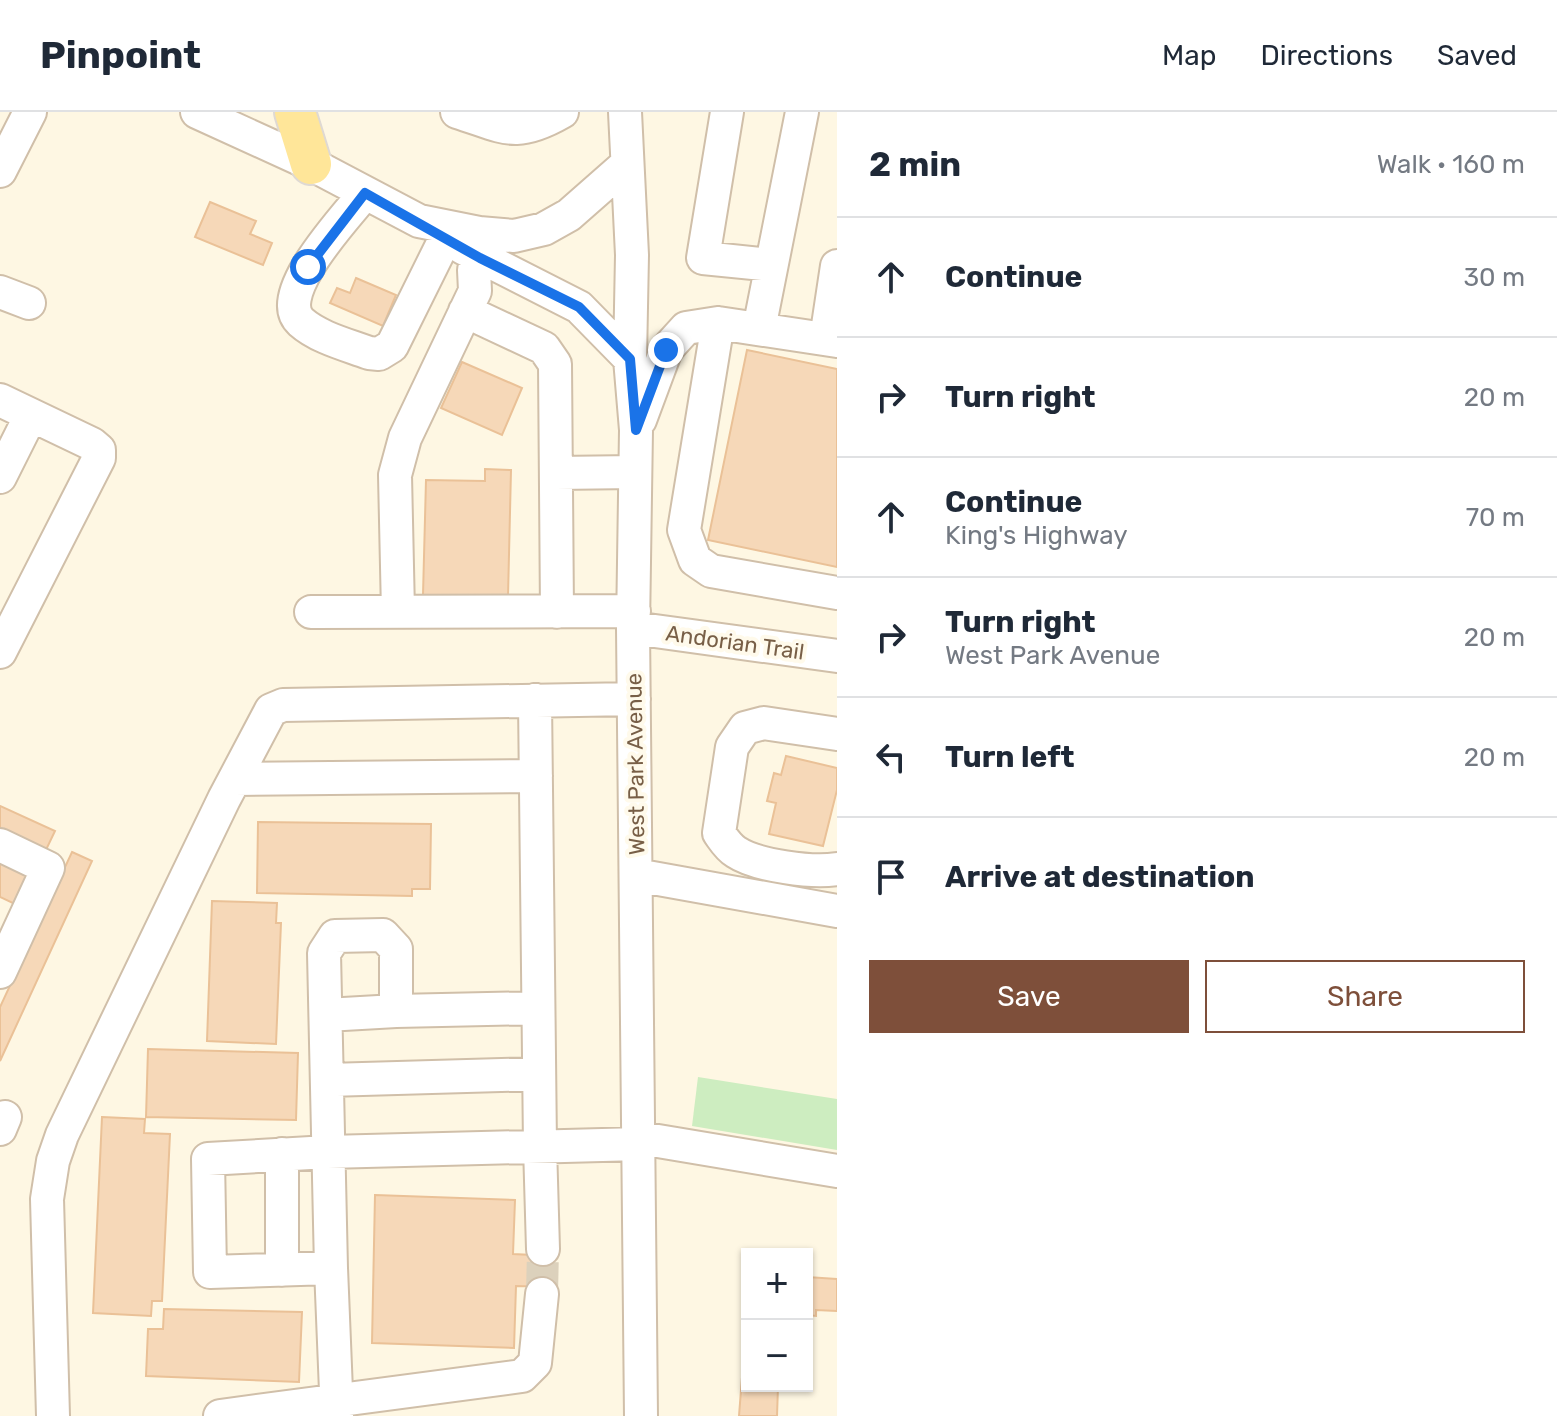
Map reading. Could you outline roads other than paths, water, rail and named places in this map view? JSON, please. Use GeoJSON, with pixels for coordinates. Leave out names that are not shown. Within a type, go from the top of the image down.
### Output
{"type":"FeatureCollection","features":[{"type":"Feature","properties":{"kind":"main road"},"geometry":{"type":"LineString","coordinates":[[295,112],[311,164]]}},
{"type":"Feature","properties":{"kind":"street"},"geometry":{"type":"LineString","coordinates":[[0,171],[30,112]]}},
{"type":"Feature","properties":{"kind":"street"},"geometry":{"type":"LineString","coordinates":[[197,112],[311,164],[480,258],[579,307],[630,359]]}},
{"type":"Feature","properties":{"kind":"street"},"geometry":{"type":"LineString","coordinates":[[457,112],[516,130],[538,126],[562,112]]}},
{"type":"Feature","properties":{"kind":"street","name":"West Park Avenue"},"geometry":{"type":"LineString","coordinates":[[625,112],[632,255],[630,359],[636,430],[634,699],[641,1416]]}},
{"type":"Feature","properties":{"kind":"street"},"geometry":{"type":"LineString","coordinates":[[727,112],[703,258],[771,265]]}},
{"type":"Feature","properties":{"kind":"street"},"geometry":{"type":"LineString","coordinates":[[759,329],[802,112]]}},
{"type":"Feature","properties":{"kind":"street"},"geometry":{"type":"LineString","coordinates":[[432,229],[514,236],[544,229],[569,215],[627,164]]}},
{"type":"Feature","properties":{"kind":"street"},"geometry":{"type":"LineString","coordinates":[[365,193],[298,284],[293,305],[295,315],[313,331],[369,353],[379,354],[392,346],[432,229]]}},
{"type":"Feature","properties":{"kind":"street"},"geometry":{"type":"LineString","coordinates":[[398,612],[395,475],[405,438],[475,291],[474,270],[480,258]]}},
{"type":"Feature","properties":{"kind":"street"},"geometry":{"type":"LineString","coordinates":[[636,430],[666,350],[686,328],[718,323],[831,340],[837,266]]}},
{"type":"Feature","properties":{"kind":"street"},"geometry":{"type":"LineString","coordinates":[[465,311],[544,348],[555,364],[557,612]]}},
{"type":"Feature","properties":{"kind":"street"},"geometry":{"type":"LineString","coordinates":[[718,323],[684,530],[695,560],[711,571],[837,593]]}},
{"type":"Feature","properties":{"kind":"street"},"geometry":{"type":"LineString","coordinates":[[0,400],[99,450],[99,458],[0,652]]}},
{"type":"Feature","properties":{"kind":"street"},"geometry":{"type":"LineString","coordinates":[[0,477],[31,415]]}},
{"type":"Feature","properties":{"kind":"street"},"geometry":{"type":"LineString","coordinates":[[556,473],[635,472]]}},
{"type":"Feature","properties":{"kind":"street","name":"Andorian Trail"},"geometry":{"type":"LineString","coordinates":[[311,612],[557,612],[634,620],[837,656]]}},
{"type":"Feature","properties":{"kind":"street"},"geometry":{"type":"LineString","coordinates":[[53,1416],[47,1199],[53,1161],[62,1135],[271,710],[283,705],[634,699]]}},
{"type":"Feature","properties":{"kind":"street"},"geometry":{"type":"LineString","coordinates":[[535,700],[543,1249]]}},
{"type":"Feature","properties":{"kind":"street"},"geometry":{"type":"LineString","coordinates":[[837,734],[764,723],[745,728],[732,747],[719,833],[738,854],[756,861],[823,871],[837,869]]}},
{"type":"Feature","properties":{"kind":"street"},"geometry":{"type":"LineString","coordinates":[[235,779],[536,776]]}},
{"type":"Feature","properties":{"kind":"street"},"geometry":{"type":"LineString","coordinates":[[0,845],[48,868],[11,918],[0,972]]}},
{"type":"Feature","properties":{"kind":"street"},"geometry":{"type":"LineString","coordinates":[[636,875],[837,911]]}},
{"type":"Feature","properties":{"kind":"street"},"geometry":{"type":"LineString","coordinates":[[336,1408],[324,953],[335,936],[383,935],[396,949],[396,1011]]}},
{"type":"Feature","properties":{"kind":"street"},"geometry":{"type":"LineString","coordinates":[[326,1015],[538,1008]]}},
{"type":"Feature","properties":{"kind":"street"},"geometry":{"type":"LineString","coordinates":[[328,1080],[539,1074]]}},
{"type":"Feature","properties":{"kind":"street"},"geometry":{"type":"LineString","coordinates":[[331,1268],[210,1272],[208,1159],[640,1141],[837,1171]]}},
{"type":"Feature","properties":{"kind":"street"},"geometry":{"type":"LineString","coordinates":[[282,1154],[282,1270]]}},
{"type":"Feature","properties":{"kind":"street"},"geometry":{"type":"LineString","coordinates":[[220,1416],[336,1408],[522,1376],[535,1363],[542,1294]]}},
{"type":"Feature","properties":{"kind":"tunnel"},"geometry":{"type":"LineString","coordinates":[[542,1294],[543,1249]]}}]}
